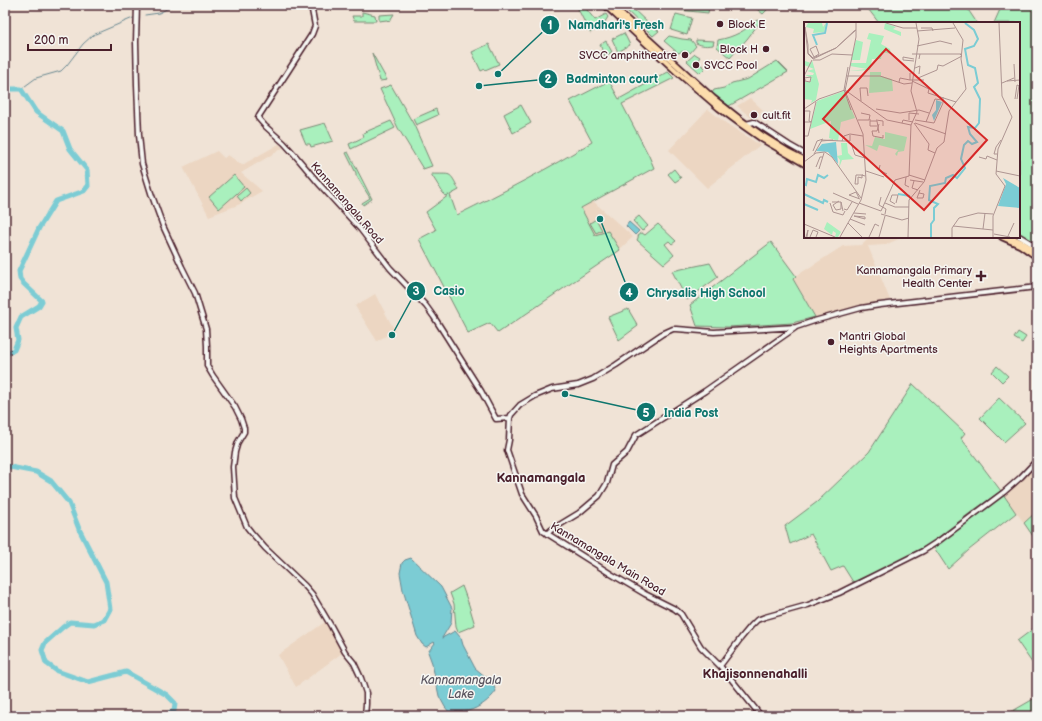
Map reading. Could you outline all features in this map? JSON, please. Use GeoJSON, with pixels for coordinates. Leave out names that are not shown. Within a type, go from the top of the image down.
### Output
{"type":"FeatureCollection","features":[{"type":"Feature","properties":{"kind":"main road"},"geometry":{"type":"LineString","coordinates":[[605,5],[679,71],[746,124],[804,159]]}},
{"type":"Feature","properties":{"kind":"main road"},"geometry":{"type":"LineString","coordinates":[[611,5],[702,94],[762,139],[804,163]]}},
{"type":"Feature","properties":{"kind":"main road"},"geometry":{"type":"LineString","coordinates":[[1004,238],[1037,257]]}},
{"type":"Feature","properties":{"kind":"main road"},"geometry":{"type":"LineString","coordinates":[[1013,238],[1037,252]]}},
{"type":"Feature","properties":{"kind":"street"},"geometry":{"type":"LineString","coordinates":[[137,5],[137,86],[139,136],[142,164],[163,226],[195,293],[206,330],[207,366],[235,407],[244,428],[244,432],[238,442],[235,452],[233,467],[235,498],[247,527],[265,548],[312,594],[345,652],[354,663],[366,693],[365,716]]}},
{"type":"Feature","properties":{"kind":"street","name":"Kannamangala Road"},"geometry":{"type":"LineString","coordinates":[[311,5],[315,26],[314,30],[258,118],[289,149],[361,230],[390,268],[426,306],[481,391],[496,419],[510,418]]}},
{"type":"Feature","properties":{"kind":"street"},"geometry":{"type":"LineString","coordinates":[[746,124],[754,122],[789,146],[804,154]]}},
{"type":"Feature","properties":{"kind":"street"},"geometry":{"type":"LineString","coordinates":[[1020,237],[1037,247]]}},
{"type":"Feature","properties":{"kind":"street"},"geometry":{"type":"LineString","coordinates":[[510,418],[513,412],[520,405],[535,396],[552,389],[578,384],[593,379],[649,342],[673,329],[718,332],[796,327],[861,308],[1037,287]]}},
{"type":"Feature","properties":{"kind":"street"},"geometry":{"type":"LineString","coordinates":[[548,534],[551,530],[579,513],[599,496],[606,483],[612,465],[627,452],[636,435],[705,391],[796,327]]}},
{"type":"Feature","properties":{"kind":"street","name":"Kannamangala Main Road"},"geometry":{"type":"LineString","coordinates":[[510,418],[507,450],[522,494],[536,516],[541,529],[611,574],[645,594],[675,609],[681,614],[701,647],[720,666],[760,716]]}},
{"type":"Feature","properties":{"kind":"street"},"geometry":{"type":"LineString","coordinates":[[720,666],[757,620],[769,615],[808,605],[839,593],[922,551],[940,540],[1004,492],[1037,460]]}},
{"type":"Feature","properties":{"kind":"shaded area"},"geometry":{"type":"Polygon","coordinates":[[[750,98],[763,110],[754,120],[737,106],[750,98]]]}},
{"type":"Feature","properties":{"kind":"shaded area"},"geometry":{"type":"Polygon","coordinates":[[[708,109],[727,124],[760,145],[707,188],[669,150],[708,109]]]}},
{"type":"Feature","properties":{"kind":"shaded area"},"geometry":{"type":"Polygon","coordinates":[[[279,144],[283,148],[241,173],[262,191],[238,205],[209,216],[183,167],[217,151],[224,158],[228,155],[242,165],[279,144]]]}},
{"type":"Feature","properties":{"kind":"shaded area"},"geometry":{"type":"Polygon","coordinates":[[[593,201],[633,237],[619,250],[595,235],[581,208],[593,201]]]}},
{"type":"Feature","properties":{"kind":"shaded area"},"geometry":{"type":"Polygon","coordinates":[[[869,238],[901,238],[885,245],[868,246],[890,300],[815,317],[793,278],[843,246],[862,245],[869,238]]]}},
{"type":"Feature","properties":{"kind":"shaded area"},"geometry":{"type":"Polygon","coordinates":[[[375,294],[395,331],[377,341],[355,306],[375,294]]]}},
{"type":"Feature","properties":{"kind":"shaded area"},"geometry":{"type":"Polygon","coordinates":[[[1037,462],[1037,511],[1024,523],[1003,494],[1037,462]]]}},
{"type":"Feature","properties":{"kind":"shaded area"},"geometry":{"type":"Polygon","coordinates":[[[325,622],[342,653],[296,687],[278,655],[325,622]]]}},
{"type":"Feature","properties":{"kind":"green space"},"geometry":{"type":"Polygon","coordinates":[[[576,5],[583,5],[595,20],[606,14],[608,17],[603,25],[590,33],[576,5]]]}},
{"type":"Feature","properties":{"kind":"green space"},"geometry":{"type":"Polygon","coordinates":[[[621,5],[629,5],[650,25],[659,31],[653,36],[621,5]]]}},
{"type":"Feature","properties":{"kind":"green space"},"geometry":{"type":"Polygon","coordinates":[[[670,5],[706,5],[709,7],[708,13],[678,10],[670,5]]]}},
{"type":"Feature","properties":{"kind":"green space"},"geometry":{"type":"Polygon","coordinates":[[[765,5],[764,7],[767,10],[763,14],[753,6],[765,5]]]}},
{"type":"Feature","properties":{"kind":"green space"},"geometry":{"type":"Polygon","coordinates":[[[865,5],[965,5],[976,22],[878,22],[865,5]]]}},
{"type":"Feature","properties":{"kind":"green space"},"geometry":{"type":"Polygon","coordinates":[[[1002,5],[1037,5],[1037,245],[1020,235],[1020,22],[994,22],[1002,5]]]}},
{"type":"Feature","properties":{"kind":"green space"},"geometry":{"type":"Polygon","coordinates":[[[362,12],[375,15],[376,21],[354,21],[352,16],[362,16],[362,12]]]}},
{"type":"Feature","properties":{"kind":"green space"},"geometry":{"type":"Polygon","coordinates":[[[394,14],[389,22],[387,20],[379,21],[379,15],[394,14]]]}},
{"type":"Feature","properties":{"kind":"green space"},"geometry":{"type":"Polygon","coordinates":[[[676,14],[692,18],[687,35],[671,30],[676,14]]]}},
{"type":"Feature","properties":{"kind":"green space"},"geometry":{"type":"Polygon","coordinates":[[[757,20],[760,22],[730,58],[717,47],[718,40],[739,33],[757,20]]]}},
{"type":"Feature","properties":{"kind":"green space"},"geometry":{"type":"Polygon","coordinates":[[[624,33],[630,45],[618,52],[612,39],[624,33]]]}},
{"type":"Feature","properties":{"kind":"green space"},"geometry":{"type":"Polygon","coordinates":[[[669,36],[691,40],[696,46],[690,53],[685,51],[678,53],[664,41],[669,36]]]}},
{"type":"Feature","properties":{"kind":"green space"},"geometry":{"type":"Polygon","coordinates":[[[696,40],[714,41],[713,45],[704,46],[696,43],[696,40]]]}},
{"type":"Feature","properties":{"kind":"green space"},"geometry":{"type":"Polygon","coordinates":[[[606,41],[612,52],[605,56],[600,45],[606,41]]]}},
{"type":"Feature","properties":{"kind":"green space"},"geometry":{"type":"Polygon","coordinates":[[[489,44],[499,64],[481,71],[472,52],[489,44]]]}},
{"type":"Feature","properties":{"kind":"green space"},"geometry":{"type":"Polygon","coordinates":[[[372,53],[387,80],[380,81],[372,53]]]}},
{"type":"Feature","properties":{"kind":"green space","name":"SVCC Pool"},"geometry":{"type":"Polygon","coordinates":[[[695,54],[700,57],[697,61],[705,68],[700,73],[687,61],[695,54]]]}},
{"type":"Feature","properties":{"kind":"green space"},"geometry":{"type":"Polygon","coordinates":[[[777,61],[788,72],[729,106],[712,93],[714,90],[724,88],[732,83],[748,79],[777,61]]]}},
{"type":"Feature","properties":{"kind":"green space"},"geometry":{"type":"Polygon","coordinates":[[[668,72],[674,78],[622,104],[654,168],[581,208],[595,235],[608,231],[620,250],[498,333],[490,323],[468,333],[419,239],[436,230],[426,212],[449,195],[445,196],[431,174],[446,174],[451,176],[453,179],[459,190],[450,195],[457,215],[559,162],[592,142],[570,101],[609,81],[619,99],[668,72]]]}},
{"type":"Feature","properties":{"kind":"green space"},"geometry":{"type":"Polygon","coordinates":[[[391,85],[414,125],[432,166],[423,169],[398,128],[380,89],[391,85]]]}},
{"type":"Feature","properties":{"kind":"green space"},"geometry":{"type":"Polygon","coordinates":[[[521,105],[531,123],[513,133],[504,114],[521,105]]]}},
{"type":"Feature","properties":{"kind":"green space"},"geometry":{"type":"Polygon","coordinates":[[[436,109],[438,115],[416,125],[413,119],[436,109]]]}},
{"type":"Feature","properties":{"kind":"green space"},"geometry":{"type":"Polygon","coordinates":[[[391,121],[395,128],[351,149],[349,144],[364,137],[363,133],[391,121]]]}},
{"type":"Feature","properties":{"kind":"green space"},"geometry":{"type":"Polygon","coordinates":[[[325,123],[333,141],[311,147],[310,144],[306,144],[300,130],[325,123]]]}},
{"type":"Feature","properties":{"kind":"green space"},"geometry":{"type":"Polygon","coordinates":[[[348,152],[372,199],[363,205],[362,203],[370,198],[356,175],[346,153],[348,152]]]}},
{"type":"Feature","properties":{"kind":"green space"},"geometry":{"type":"Polygon","coordinates":[[[674,169],[681,178],[675,182],[668,174],[674,169]]]}},
{"type":"Feature","properties":{"kind":"green space"},"geometry":{"type":"Polygon","coordinates":[[[234,175],[244,187],[219,209],[209,197],[234,175]]]}},
{"type":"Feature","properties":{"kind":"green space"},"geometry":{"type":"Polygon","coordinates":[[[246,188],[250,193],[241,201],[237,196],[246,188]]]}},
{"type":"Feature","properties":{"kind":"green space"},"geometry":{"type":"Polygon","coordinates":[[[639,216],[648,226],[642,231],[633,221],[639,216]]]}},
{"type":"Feature","properties":{"kind":"green space"},"geometry":{"type":"Polygon","coordinates":[[[596,219],[602,230],[596,233],[590,223],[596,219]]]}},
{"type":"Feature","properties":{"kind":"green space"},"geometry":{"type":"Polygon","coordinates":[[[658,224],[676,241],[672,244],[669,241],[665,244],[674,255],[664,264],[637,240],[639,234],[642,233],[645,235],[658,224]]]}},
{"type":"Feature","properties":{"kind":"green space"},"geometry":{"type":"Polygon","coordinates":[[[771,242],[796,276],[793,279],[815,317],[792,323],[728,327],[697,326],[690,305],[771,242]]]}},
{"type":"Feature","properties":{"kind":"green space"},"geometry":{"type":"Polygon","coordinates":[[[710,263],[718,277],[687,300],[672,271],[710,263]]]}},
{"type":"Feature","properties":{"kind":"green space"},"geometry":{"type":"Polygon","coordinates":[[[628,309],[638,326],[619,340],[608,317],[628,309]]]}},
{"type":"Feature","properties":{"kind":"green space"},"geometry":{"type":"Polygon","coordinates":[[[1018,332],[1026,337],[1022,343],[1014,338],[1018,332]]]}},
{"type":"Feature","properties":{"kind":"green space"},"geometry":{"type":"Polygon","coordinates":[[[997,366],[1008,376],[1002,382],[992,372],[997,366]]]}},
{"type":"Feature","properties":{"kind":"green space"},"geometry":{"type":"Polygon","coordinates":[[[913,384],[965,433],[961,438],[1001,491],[928,545],[853,582],[843,566],[831,571],[811,534],[790,544],[785,526],[817,502],[869,452],[913,384]]]}},
{"type":"Feature","properties":{"kind":"green space"},"geometry":{"type":"Polygon","coordinates":[[[999,398],[1025,423],[1004,442],[980,418],[999,398]]]}},
{"type":"Feature","properties":{"kind":"green space"},"geometry":{"type":"Polygon","coordinates":[[[1003,494],[1016,513],[969,550],[948,569],[933,546],[1003,494]]]}},
{"type":"Feature","properties":{"kind":"green space"},"geometry":{"type":"Polygon","coordinates":[[[1037,511],[1037,542],[1024,523],[1037,511]]]}},
{"type":"Feature","properties":{"kind":"green space"},"geometry":{"type":"Polygon","coordinates":[[[462,586],[475,625],[458,632],[456,627],[454,604],[450,593],[462,586]]]}},
{"type":"Feature","properties":{"kind":"green space"},"geometry":{"type":"Polygon","coordinates":[[[1037,626],[1037,670],[1017,641],[1037,626]]]}},
{"type":"Feature","properties":{"kind":"green space"},"geometry":{"type":"Polygon","coordinates":[[[1037,697],[1037,716],[1004,716],[1037,697]]]}},
{"type":"Feature","properties":{"kind":"water"},"geometry":{"type":"Polygon","coordinates":[[[629,222],[639,231],[635,235],[626,226],[629,222]]]}},
{"type":"Feature","properties":{"kind":"water","name":"Kannamangala Lake"},"geometry":{"type":"Polygon","coordinates":[[[411,558],[441,587],[452,608],[451,623],[442,638],[455,631],[461,638],[475,668],[492,682],[496,691],[491,698],[472,710],[449,712],[439,696],[432,663],[428,652],[435,643],[434,642],[426,647],[417,636],[403,590],[400,573],[402,563],[411,558]]]}},
{"type":"Feature","properties":{"kind":"waterway"},"geometry":{"type":"LineString","coordinates":[[145,15],[159,13],[174,5]]}},
{"type":"Feature","properties":{"kind":"waterway"},"geometry":{"type":"LineString","coordinates":[[21,89],[36,78],[61,71],[83,44],[93,35],[133,18]]}},
{"type":"Feature","properties":{"kind":"waterway"},"geometry":{"type":"LineString","coordinates":[[5,89],[21,89],[36,112],[63,131],[70,149],[87,170],[88,186],[84,191],[56,201],[39,228],[19,271],[20,279],[42,301],[39,306],[21,317],[16,328],[18,340],[14,350],[5,354]]}},
{"type":"Feature","properties":{"kind":"waterway"},"geometry":{"type":"LineString","coordinates":[[5,466],[36,472],[51,481],[69,503],[79,529],[106,582],[110,609],[104,620],[94,624],[70,622],[63,627],[45,643],[42,650],[46,663],[57,671],[88,682],[126,672],[167,695],[175,703],[174,711],[163,716]]}},
{"type":"Feature","properties":{"kind":"place","name":"Block E"},"geometry":{"type":"Point","coordinates":[720,24]}},
{"type":"Feature","properties":{"kind":"place","name":"Block H"},"geometry":{"type":"Point","coordinates":[766,49]}},
{"type":"Feature","properties":{"kind":"place","name":"SVCC amphitheatre"},"geometry":{"type":"Point","coordinates":[685,55]}},
{"type":"Feature","properties":{"kind":"place","name":"SVCC Pool"},"geometry":{"type":"Point","coordinates":[696,65]}},
{"type":"Feature","properties":{"kind":"place","name":"Namdhari's Fresh"},"geometry":{"type":"Point","coordinates":[498,74]}},
{"type":"Feature","properties":{"kind":"place","name":"Badminton court"},"geometry":{"type":"Point","coordinates":[479,86]}},
{"type":"Feature","properties":{"kind":"place","name":"cult.fit"},"geometry":{"type":"Point","coordinates":[754,115]}},
{"type":"Feature","properties":{"kind":"place","name":"Chrysalis High School"},"geometry":{"type":"Point","coordinates":[600,219]}},
{"type":"Feature","properties":{"kind":"place","name":"Kannamangala Primary Health Center"},"geometry":{"type":"Point","coordinates":[981,276]}},
{"type":"Feature","properties":{"kind":"place","name":"Casio"},"geometry":{"type":"Point","coordinates":[392,335]}},
{"type":"Feature","properties":{"kind":"place","name":"Mantri Global Heights Apartments"},"geometry":{"type":"Point","coordinates":[831,342]}},
{"type":"Feature","properties":{"kind":"place","name":"India Post"},"geometry":{"type":"Point","coordinates":[565,394]}},
{"type":"Feature","properties":{"kind":"district","name":"Kannamangala"},"geometry":{"type":"Point","coordinates":[541,478]}},
{"type":"Feature","properties":{"kind":"district","name":"Khajisonnenahalli"},"geometry":{"type":"Point","coordinates":[755,674]}}]}
